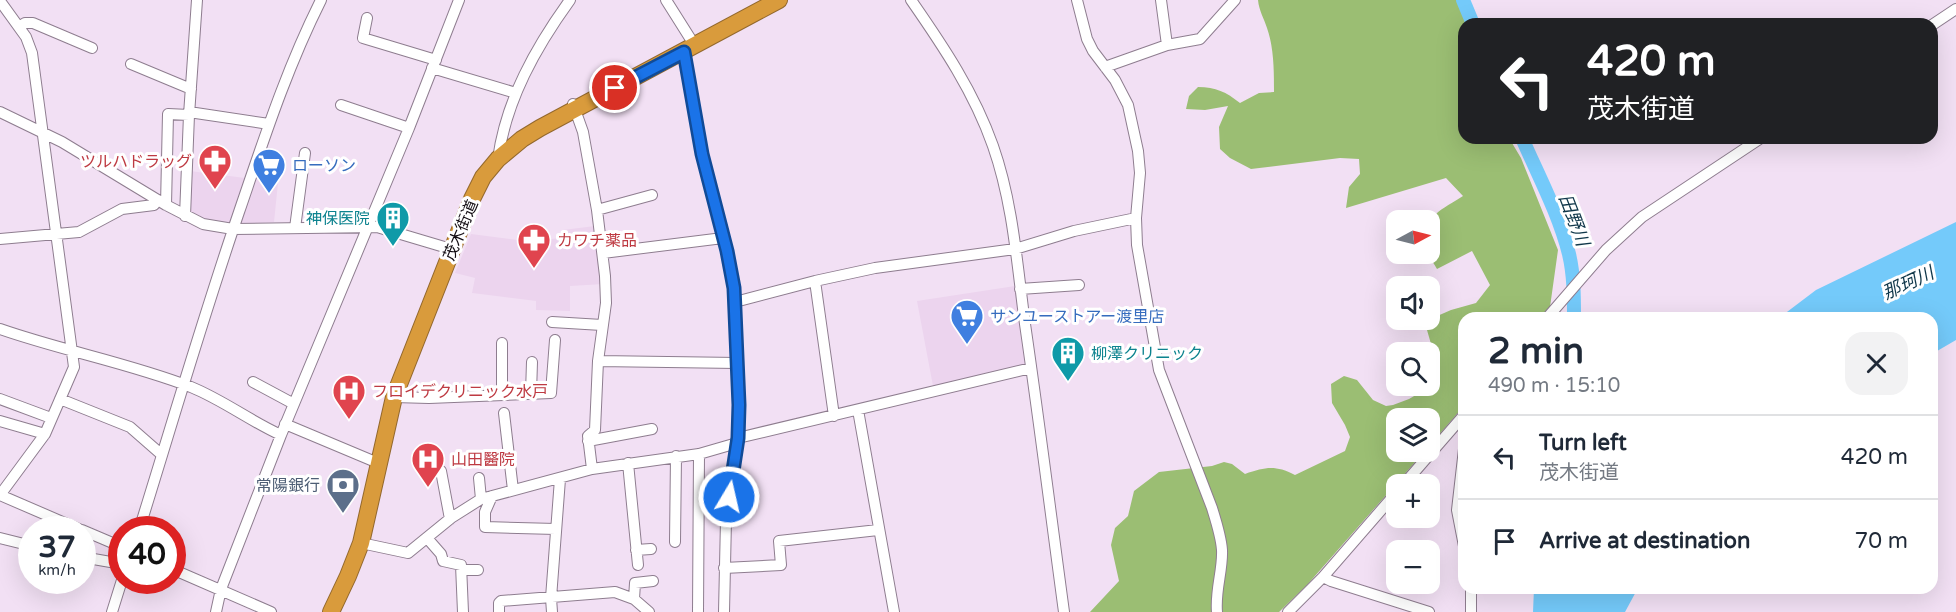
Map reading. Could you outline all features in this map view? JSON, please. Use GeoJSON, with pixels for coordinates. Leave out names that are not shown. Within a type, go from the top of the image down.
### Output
{"type":"FeatureCollection","features":[{"type":"Feature","properties":{"kind":"highway","name":"茂木街道"},"geometry":{"type":"LineString","coordinates":[[331,612],[361,543],[394,397],[478,188],[498,159],[522,140],[574,106],[689,49],[779,0]]}},
{"type":"Feature","properties":{"kind":"street"},"geometry":{"type":"LineString","coordinates":[[143,516],[232,229],[285,78],[321,0]]}},
{"type":"Feature","properties":{"kind":"street"},"geometry":{"type":"LineString","coordinates":[[216,612],[220,589],[285,424],[369,226],[459,0]]}},
{"type":"Feature","properties":{"kind":"street"},"geometry":{"type":"LineString","coordinates":[[498,159],[503,128],[516,93],[540,43],[570,0]]}},
{"type":"Feature","properties":{"kind":"street"},"geometry":{"type":"LineString","coordinates":[[666,0],[689,49],[702,154],[732,274],[735,302],[738,440],[726,520],[724,612]]}},
{"type":"Feature","properties":{"kind":"street"},"geometry":{"type":"LineString","coordinates":[[911,0],[957,68],[986,129],[1005,187],[1016,249],[1064,612]]}},
{"type":"Feature","properties":{"kind":"street"},"geometry":{"type":"LineString","coordinates":[[1077,0],[1087,39],[1124,94],[1133,126],[1140,173],[1136,218],[1137,245],[1159,370],[1219,530],[1222,550],[1217,584],[1217,612]]}},
{"type":"Feature","properties":{"kind":"street"},"geometry":{"type":"LineString","coordinates":[[1161,0],[1167,45]]}},
{"type":"Feature","properties":{"kind":"street"},"geometry":{"type":"LineString","coordinates":[[1105,67],[1167,45],[1200,39],[1235,0]]}},
{"type":"Feature","properties":{"kind":"street"},"geometry":{"type":"LineString","coordinates":[[0,1],[30,44],[32,53],[74,367],[45,434],[0,495],[49,516]]}},
{"type":"Feature","properties":{"kind":"street"},"geometry":{"type":"LineString","coordinates":[[185,216],[193,1]]}},
{"type":"Feature","properties":{"kind":"street"},"geometry":{"type":"LineString","coordinates":[[1938,21],[1956,9]]}},
{"type":"Feature","properties":{"kind":"street"},"geometry":{"type":"LineString","coordinates":[[367,18],[363,38],[516,93]]}},
{"type":"Feature","properties":{"kind":"street"},"geometry":{"type":"LineString","coordinates":[[19,27],[25,23],[33,23],[92,48]]}},
{"type":"Feature","properties":{"kind":"street"},"geometry":{"type":"LineString","coordinates":[[131,64],[191,89]]}},
{"type":"Feature","properties":{"kind":"street"},"geometry":{"type":"LineString","coordinates":[[341,105],[409,128]]}},
{"type":"Feature","properties":{"kind":"street"},"geometry":{"type":"LineString","coordinates":[[574,106],[583,132],[597,210],[606,291],[598,361],[595,430],[588,436],[592,469]]}},
{"type":"Feature","properties":{"kind":"street"},"geometry":{"type":"LineString","coordinates":[[0,112],[62,142],[185,216],[203,224],[232,229],[369,226],[389,229],[452,249]]}},
{"type":"Feature","properties":{"kind":"street"},"geometry":{"type":"LineString","coordinates":[[162,202],[168,114],[189,113],[269,124]]}},
{"type":"Feature","properties":{"kind":"street"},"geometry":{"type":"LineString","coordinates":[[1552,312],[1606,250],[1642,217],[1752,144]]}},
{"type":"Feature","properties":{"kind":"street"},"geometry":{"type":"LineString","coordinates":[[295,228],[305,153]]}},
{"type":"Feature","properties":{"kind":"street"},"geometry":{"type":"LineString","coordinates":[[597,210],[652,195]]}},
{"type":"Feature","properties":{"kind":"street"},"geometry":{"type":"LineString","coordinates":[[0,239],[79,232],[122,209],[162,202]]}},
{"type":"Feature","properties":{"kind":"street"},"geometry":{"type":"LineString","coordinates":[[735,302],[874,268],[1016,249],[1074,231],[1136,218]]}},
{"type":"Feature","properties":{"kind":"street"},"geometry":{"type":"LineString","coordinates":[[603,253],[723,238]]}},
{"type":"Feature","properties":{"kind":"street"},"geometry":{"type":"LineString","coordinates":[[815,281],[834,416]]}},
{"type":"Feature","properties":{"kind":"street"},"geometry":{"type":"LineString","coordinates":[[1020,289],[1079,285]]}},
{"type":"Feature","properties":{"kind":"street"},"geometry":{"type":"LineString","coordinates":[[552,322],[602,325]]}},
{"type":"Feature","properties":{"kind":"street"},"geometry":{"type":"LineString","coordinates":[[0,329],[184,385],[222,402],[281,435]]}},
{"type":"Feature","properties":{"kind":"street"},"geometry":{"type":"LineString","coordinates":[[394,397],[429,398],[551,393],[555,340]]}},
{"type":"Feature","properties":{"kind":"street"},"geometry":{"type":"LineString","coordinates":[[502,343],[502,394]]}},
{"type":"Feature","properties":{"kind":"street"},"geometry":{"type":"LineString","coordinates":[[598,361],[737,363]]}},
{"type":"Feature","properties":{"kind":"street"},"geometry":{"type":"LineString","coordinates":[[531,393],[532,362]]}},
{"type":"Feature","properties":{"kind":"street"},"geometry":{"type":"LineString","coordinates":[[361,543],[408,553],[450,519],[487,498],[513,490],[592,469],[699,454],[775,428],[1031,368]]}},
{"type":"Feature","properties":{"kind":"street"},"geometry":{"type":"LineString","coordinates":[[253,382],[294,404]]}},
{"type":"Feature","properties":{"kind":"street"},"geometry":{"type":"LineString","coordinates":[[0,399],[51,418]]}},
{"type":"Feature","properties":{"kind":"street"},"geometry":{"type":"LineString","coordinates":[[60,399],[130,426],[162,455]]}},
{"type":"Feature","properties":{"kind":"street"},"geometry":{"type":"LineString","coordinates":[[858,410],[894,612]]}},
{"type":"Feature","properties":{"kind":"street"},"geometry":{"type":"LineString","coordinates":[[504,414],[513,490]]}},
{"type":"Feature","properties":{"kind":"street"},"geometry":{"type":"LineString","coordinates":[[0,421],[45,434]]}},
{"type":"Feature","properties":{"kind":"street"},"geometry":{"type":"LineString","coordinates":[[285,424],[378,463]]}},
{"type":"Feature","properties":{"kind":"street"},"geometry":{"type":"LineString","coordinates":[[1413,474],[1458,424]]}},
{"type":"Feature","properties":{"kind":"street"},"geometry":{"type":"LineString","coordinates":[[588,441],[652,429]]}},
{"type":"Feature","properties":{"kind":"street"},"geometry":{"type":"LineString","coordinates":[[698,612],[699,454]]}},
{"type":"Feature","properties":{"kind":"street"},"geometry":{"type":"LineString","coordinates":[[675,542],[676,456]]}},
{"type":"Feature","properties":{"kind":"street"},"geometry":{"type":"LineString","coordinates":[[628,463],[638,565]]}},
{"type":"Feature","properties":{"kind":"street"},"geometry":{"type":"LineString","coordinates":[[441,471],[450,519]]}},
{"type":"Feature","properties":{"kind":"street"},"geometry":{"type":"LineString","coordinates":[[479,477],[487,498],[485,527],[556,529]]}},
{"type":"Feature","properties":{"kind":"street"},"geometry":{"type":"LineString","coordinates":[[552,612],[551,598],[560,479]]}},
{"type":"Feature","properties":{"kind":"street"},"geometry":{"type":"LineString","coordinates":[[1288,612],[1323,577],[1386,505]]}},
{"type":"Feature","properties":{"kind":"street"},"geometry":{"type":"LineString","coordinates":[[724,568],[781,565],[779,541],[878,530]]}},
{"type":"Feature","properties":{"kind":"street"},"geometry":{"type":"LineString","coordinates":[[0,538],[18,542]]}},
{"type":"Feature","properties":{"kind":"street"},"geometry":{"type":"LineString","coordinates":[[427,538],[441,554],[443,561],[461,565],[463,612]]}},
{"type":"Feature","properties":{"kind":"street"},"geometry":{"type":"LineString","coordinates":[[636,550],[651,549]]}},
{"type":"Feature","properties":{"kind":"street"},"geometry":{"type":"LineString","coordinates":[[462,570],[478,570]]}},
{"type":"Feature","properties":{"kind":"street"},"geometry":{"type":"LineString","coordinates":[[186,575],[271,612]]}},
{"type":"Feature","properties":{"kind":"street"},"geometry":{"type":"LineString","coordinates":[[1323,577],[1429,612]]}},
{"type":"Feature","properties":{"kind":"street"},"geometry":{"type":"LineString","coordinates":[[634,600],[636,583],[653,581]]}},
{"type":"Feature","properties":{"kind":"street"},"geometry":{"type":"LineString","coordinates":[[499,612],[501,601],[615,592],[634,600],[649,612]]}},
{"type":"Feature","properties":{"kind":"street"},"geometry":{"type":"LineString","coordinates":[[112,612],[118,594]]}},
{"type":"Feature","properties":{"kind":"street"},"geometry":{"type":"LineString","coordinates":[[1471,594],[1471,612]]}},
{"type":"Feature","properties":{"kind":"shaded area"},"geometry":{"type":"Polygon","coordinates":[[[190,171],[245,178],[231,225],[215,223],[188,214],[190,171]]]}},
{"type":"Feature","properties":{"kind":"shaded area"},"geometry":{"type":"Polygon","coordinates":[[[254,179],[278,183],[274,222],[240,224],[254,179]]]}},
{"type":"Feature","properties":{"kind":"shaded area"},"geometry":{"type":"Polygon","coordinates":[[[595,226],[604,284],[570,286],[570,311],[536,310],[536,301],[472,293],[475,278],[455,273],[471,234],[525,241],[563,238],[563,230],[595,226]]]}},
{"type":"Feature","properties":{"kind":"shaded area"},"geometry":{"type":"Polygon","coordinates":[[[1015,286],[1025,365],[933,386],[917,301],[1015,286]]]}},
{"type":"Feature","properties":{"kind":"green space"},"geometry":{"type":"Polygon","coordinates":[[[1258,0],[1458,0],[1464,18],[1458,18],[1458,144],[1513,144],[1521,158],[1558,250],[1550,307],[1555,312],[1458,312],[1458,413],[1440,434],[1440,408],[1386,408],[1386,462],[1415,462],[1405,474],[1386,474],[1386,495],[1307,585],[1279,612],[1090,612],[1119,581],[1111,545],[1115,528],[1128,516],[1134,491],[1159,472],[1212,466],[1224,462],[1232,464],[1245,474],[1270,468],[1295,475],[1345,451],[1350,437],[1332,403],[1331,384],[1344,376],[1357,380],[1373,400],[1386,406],[1414,396],[1440,396],[1440,342],[1430,342],[1427,330],[1440,330],[1440,315],[1476,303],[1490,285],[1472,251],[1437,269],[1434,264],[1440,264],[1440,210],[1463,196],[1446,178],[1346,208],[1349,187],[1360,174],[1359,159],[1340,158],[1251,169],[1230,158],[1220,149],[1219,127],[1228,106],[1205,110],[1186,109],[1189,96],[1198,87],[1210,88],[1240,103],[1259,93],[1274,92],[1274,68],[1267,28],[1258,0]]]}},
{"type":"Feature","properties":{"kind":"water","name":"那珂川"},"geometry":{"type":"Polygon","coordinates":[[[1956,222],[1956,340],[1938,350],[1938,312],[1787,312],[1816,290],[1956,222]]]}},
{"type":"Feature","properties":{"kind":"water"},"geometry":{"type":"Polygon","coordinates":[[[1534,594],[1635,594],[1625,612],[1533,612],[1534,594]]]}},
{"type":"Feature","properties":{"kind":"waterway","name":"田野川"},"geometry":{"type":"LineString","coordinates":[[1463,0],[1470,18]]}},
{"type":"Feature","properties":{"kind":"waterway","name":"田野川"},"geometry":{"type":"LineString","coordinates":[[1525,144],[1565,239],[1572,270],[1574,312]]}},
{"type":"Feature","properties":{"kind":"place","name":"ツルハドラッグ"},"geometry":{"type":"Point","coordinates":[215,190]}},
{"type":"Feature","properties":{"kind":"place","name":"ローソン"},"geometry":{"type":"Point","coordinates":[269,194]}},
{"type":"Feature","properties":{"kind":"place","name":"神保医院"},"geometry":{"type":"Point","coordinates":[393,247]}},
{"type":"Feature","properties":{"kind":"place","name":"カワチ薬品"},"geometry":{"type":"Point","coordinates":[534,269]}},
{"type":"Feature","properties":{"kind":"place","name":"サンユーストアー渡里店"},"geometry":{"type":"Point","coordinates":[967,345]}},
{"type":"Feature","properties":{"kind":"place","name":"柳澤クリニック"},"geometry":{"type":"Point","coordinates":[1068,382]}},
{"type":"Feature","properties":{"kind":"place","name":"フロイデクリニック水戸"},"geometry":{"type":"Point","coordinates":[349,420]}},
{"type":"Feature","properties":{"kind":"place","name":"山田醫院"},"geometry":{"type":"Point","coordinates":[428,488]}},
{"type":"Feature","properties":{"kind":"place","name":"常陽銀行"},"geometry":{"type":"Point","coordinates":[343,514]}},
{"type":"Feature","properties":{"kind":"route"},"geometry":{"type":"LineString","coordinates":[[615,88],[684,52],[702,154],[734,288],[739,405],[738,438],[729,497]]}}]}
